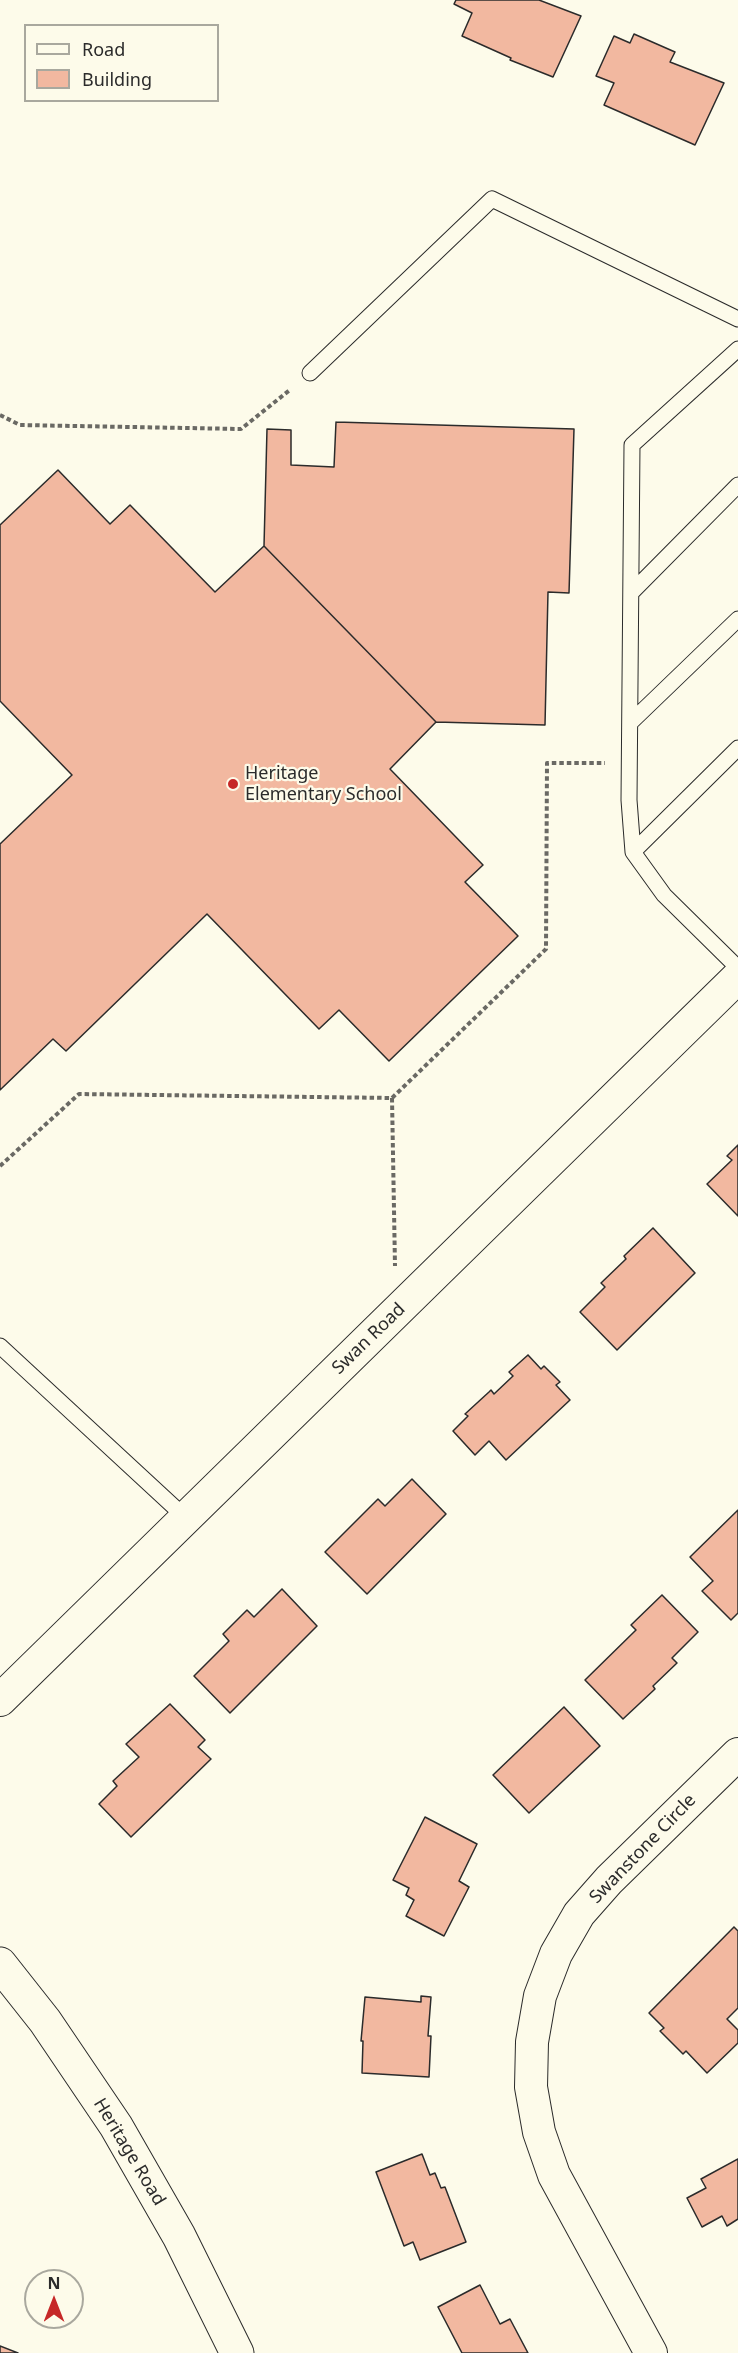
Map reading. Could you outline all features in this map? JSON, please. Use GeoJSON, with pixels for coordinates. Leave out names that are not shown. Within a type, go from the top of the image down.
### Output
{"type":"FeatureCollection","features":[{"type":"Feature","properties":{"kind":"main road","name":"Heritage Road"},"geometry":{"type":"LineString","coordinates":[[0,1964],[45,2021],[116,2126],[179,2236],[237,2353]]}},
{"type":"Feature","properties":{"kind":"street","name":"Swan Road"},"geometry":{"type":"LineString","coordinates":[[0,1700],[738,977]]}},
{"type":"Feature","properties":{"kind":"street","name":"Swanstone Circle"},"geometry":{"type":"LineString","coordinates":[[651,2353],[554,2175],[539,2132],[531,2087],[532,2042],[540,1996],[556,1954],[579,1914],[609,1880],[738,1754]]}},
{"type":"Feature","properties":{"kind":"lane"},"geometry":{"type":"LineString","coordinates":[[310,373],[492,199],[738,319]]}},
{"type":"Feature","properties":{"kind":"lane"},"geometry":{"type":"LineString","coordinates":[[738,349],[632,445],[629,763],[633,852],[664,895],[738,968]]}},
{"type":"Feature","properties":{"kind":"lane"},"geometry":{"type":"LineString","coordinates":[[631,593],[738,485]]}},
{"type":"Feature","properties":{"kind":"lane"},"geometry":{"type":"LineString","coordinates":[[630,723],[738,619]]}},
{"type":"Feature","properties":{"kind":"lane"},"geometry":{"type":"LineString","coordinates":[[633,852],[738,748]]}},
{"type":"Feature","properties":{"kind":"lane"},"geometry":{"type":"LineString","coordinates":[[0,1347],[186,1518]]}},
{"type":"Feature","properties":{"kind":"path"},"geometry":{"type":"LineString","coordinates":[[0,415],[20,425],[241,429],[310,373]]}},
{"type":"Feature","properties":{"kind":"path"},"geometry":{"type":"LineString","coordinates":[[0,1166],[79,1094],[393,1098],[546,949],[547,763],[629,763]]}},
{"type":"Feature","properties":{"kind":"path"},"geometry":{"type":"LineString","coordinates":[[393,1098],[395,1313]]}},
{"type":"Feature","properties":{"kind":"building"},"geometry":{"type":"Polygon","coordinates":[[[456,0],[539,0],[581,16],[553,77],[510,60],[511,58],[462,36],[472,13],[454,4],[456,0]]]}},
{"type":"Feature","properties":{"kind":"building"},"geometry":{"type":"Polygon","coordinates":[[[634,34],[675,52],[670,62],[724,83],[695,145],[604,105],[614,83],[596,76],[614,36],[630,43],[634,34]]]}},
{"type":"Feature","properties":{"kind":"building"},"geometry":{"type":"Polygon","coordinates":[[[336,422],[574,429],[569,593],[548,592],[545,725],[436,722],[264,546],[267,429],[291,430],[291,465],[334,467],[336,422]]]}},
{"type":"Feature","properties":{"kind":"building","name":"Heritage Elementary School"},"geometry":{"type":"Polygon","coordinates":[[[58,470],[110,524],[130,505],[215,592],[264,546],[436,722],[390,769],[483,865],[465,882],[518,936],[389,1061],[339,1010],[319,1029],[207,914],[66,1051],[53,1039],[0,1090],[0,844],[72,775],[0,701],[0,525],[58,470]]]}},
{"type":"Feature","properties":{"kind":"building"},"geometry":{"type":"Polygon","coordinates":[[[738,1145],[738,1216],[707,1184],[732,1160],[727,1156],[738,1145]]]}},
{"type":"Feature","properties":{"kind":"building"},"geometry":{"type":"Polygon","coordinates":[[[653,1228],[695,1273],[617,1350],[580,1312],[605,1287],[601,1283],[626,1259],[624,1256],[653,1228]]]}},
{"type":"Feature","properties":{"kind":"building"},"geometry":{"type":"Polygon","coordinates":[[[528,1355],[541,1369],[544,1366],[560,1382],[556,1385],[570,1400],[506,1460],[489,1441],[475,1455],[453,1431],[468,1416],[465,1414],[491,1390],[494,1394],[513,1376],[509,1372],[528,1355]]]}},
{"type":"Feature","properties":{"kind":"building"},"geometry":{"type":"Polygon","coordinates":[[[412,1479],[446,1514],[367,1594],[325,1552],[378,1499],[385,1506],[412,1479]]]}},
{"type":"Feature","properties":{"kind":"building"},"geometry":{"type":"Polygon","coordinates":[[[738,1510],[738,1613],[731,1620],[702,1591],[713,1581],[690,1557],[738,1510]]]}},
{"type":"Feature","properties":{"kind":"building"},"geometry":{"type":"Polygon","coordinates":[[[282,1589],[317,1626],[230,1713],[194,1676],[229,1641],[223,1634],[247,1610],[254,1617],[282,1589]]]}},
{"type":"Feature","properties":{"kind":"building"},"geometry":{"type":"Polygon","coordinates":[[[662,1595],[698,1632],[672,1658],[677,1663],[653,1686],[655,1689],[623,1719],[585,1680],[636,1630],[631,1625],[662,1595]]]}},
{"type":"Feature","properties":{"kind":"building"},"geometry":{"type":"Polygon","coordinates":[[[170,1704],[205,1740],[198,1747],[211,1759],[131,1837],[99,1804],[117,1786],[113,1781],[139,1757],[126,1744],[170,1704]]]}},
{"type":"Feature","properties":{"kind":"building"},"geometry":{"type":"Polygon","coordinates":[[[564,1707],[600,1746],[529,1813],[493,1775],[564,1707]]]}},
{"type":"Feature","properties":{"kind":"building"},"geometry":{"type":"Polygon","coordinates":[[[425,1817],[477,1844],[459,1881],[469,1887],[444,1936],[406,1916],[414,1900],[406,1895],[409,1888],[393,1880],[425,1817]]]}},
{"type":"Feature","properties":{"kind":"building"},"geometry":{"type":"Polygon","coordinates":[[[734,1927],[738,1931],[738,2008],[727,2019],[738,2030],[738,2043],[707,2073],[686,2051],[683,2054],[660,2031],[664,2028],[649,2013],[734,1927]]]}},
{"type":"Feature","properties":{"kind":"building"},"geometry":{"type":"Polygon","coordinates":[[[421,1996],[431,1997],[428,2036],[431,2036],[429,2077],[362,2073],[363,2041],[361,2041],[365,1997],[421,2002],[421,1996]]]}},
{"type":"Feature","properties":{"kind":"building"},"geometry":{"type":"Polygon","coordinates":[[[422,2154],[430,2175],[435,2173],[441,2188],[445,2187],[466,2242],[420,2260],[413,2242],[404,2246],[376,2172],[422,2154]]]}},
{"type":"Feature","properties":{"kind":"building"},"geometry":{"type":"Polygon","coordinates":[[[738,2159],[738,2219],[727,2226],[722,2216],[702,2227],[687,2198],[706,2188],[701,2179],[738,2159]]]}},
{"type":"Feature","properties":{"kind":"building"},"geometry":{"type":"Polygon","coordinates":[[[480,2285],[500,2324],[510,2319],[528,2353],[462,2353],[438,2307],[480,2285]]]}},
{"type":"Feature","properties":{"kind":"building"},"geometry":{"type":"Polygon","coordinates":[[[0,2346],[18,2353],[0,2353],[0,2346]]]}},
{"type":"Feature","properties":{"kind":"place","name":"Heritage Elementary School"},"geometry":{"type":"Point","coordinates":[233,784]}}]}
